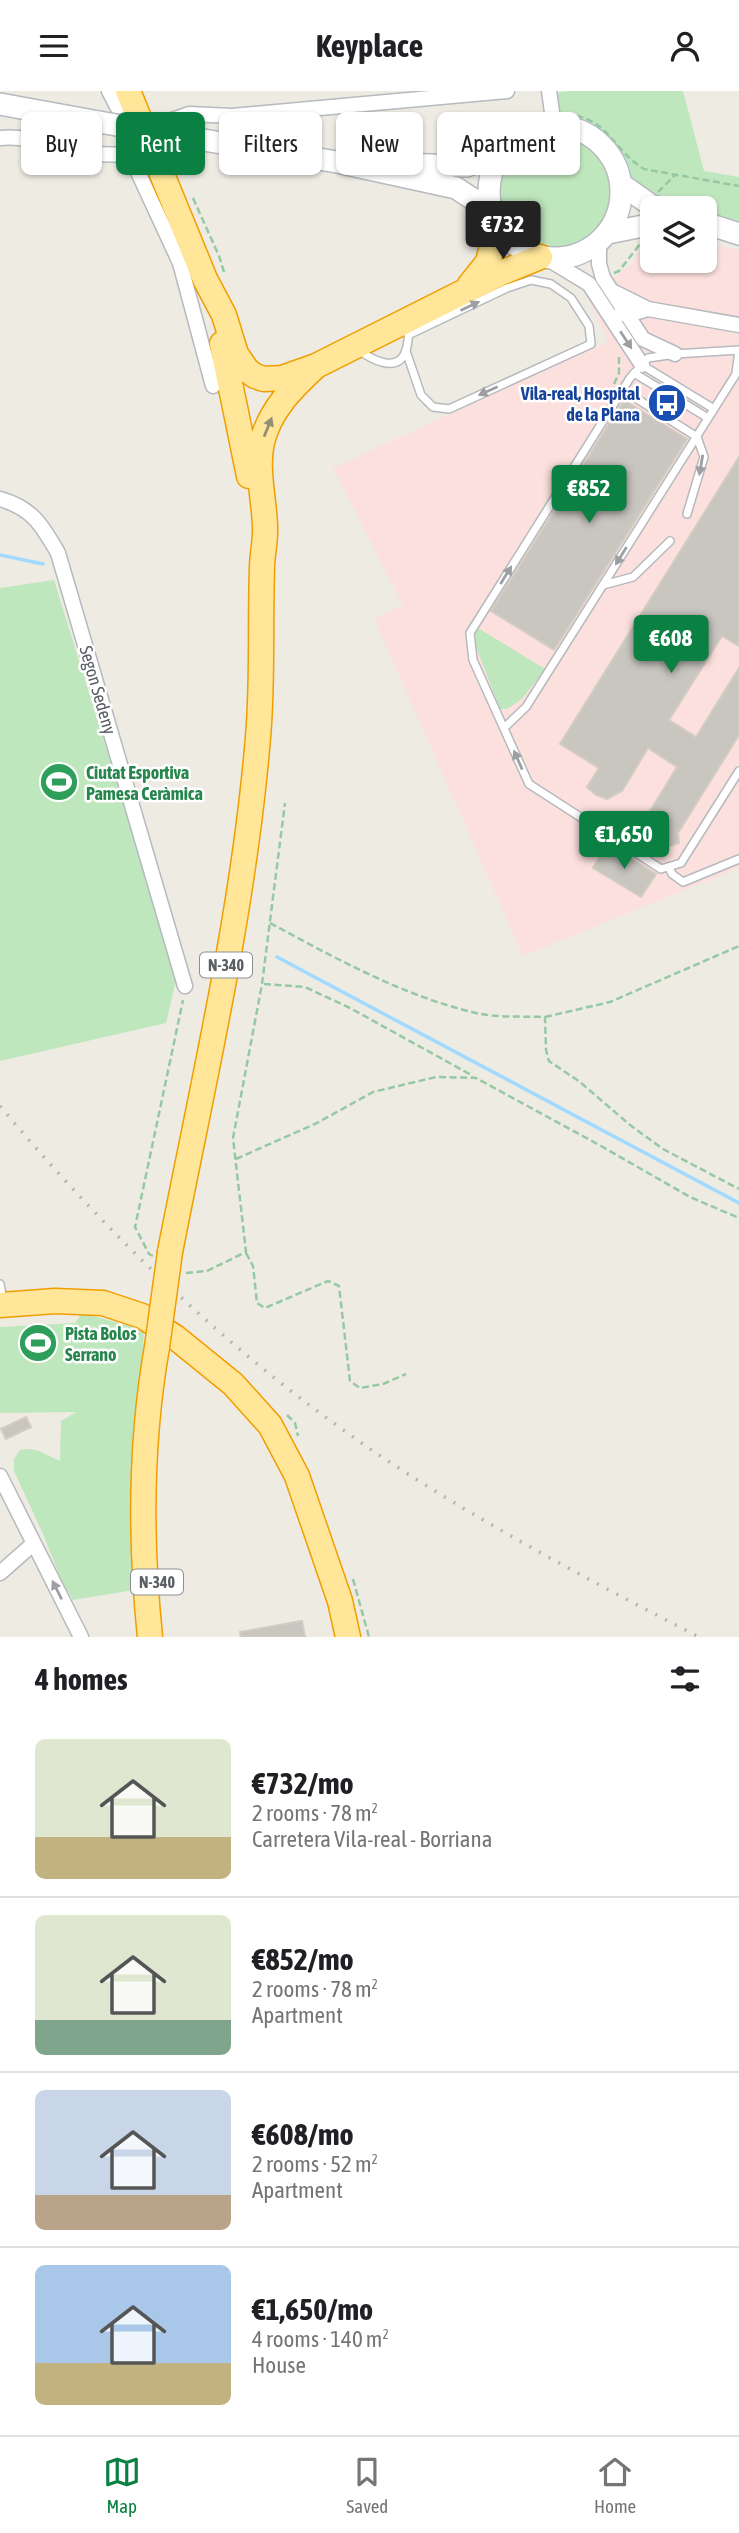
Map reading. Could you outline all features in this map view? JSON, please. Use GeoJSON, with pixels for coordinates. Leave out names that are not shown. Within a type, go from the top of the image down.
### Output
{"type":"FeatureCollection","features":[{"type":"Feature","properties":{"kind":"highway","name":"N-340"},"geometry":{"type":"LineString","coordinates":[[124,102],[216,280],[228,365],[248,460],[262,567],[261,676],[250,823],[231,940],[170,1252],[149,1392],[143,1463],[142,1529],[150,1637]]}},
{"type":"Feature","properties":{"kind":"highway"},"geometry":{"type":"LineString","coordinates":[[464,292],[488,262],[494,218]]}},
{"type":"Feature","properties":{"kind":"highway"},"geometry":{"type":"LineString","coordinates":[[216,280],[236,354],[247,370],[264,379],[282,378],[316,366],[355,346],[410,327],[464,292],[501,273],[543,258]]}},
{"type":"Feature","properties":{"kind":"highway"},"geometry":{"type":"LineString","coordinates":[[262,567],[266,528],[259,457],[262,440],[268,422],[279,404],[316,366]]}},
{"type":"Feature","properties":{"kind":"highway"},"geometry":{"type":"LineString","coordinates":[[1,1298],[103,1303],[142,1316],[175,1337],[233,1384],[270,1425],[297,1476],[340,1601],[348,1637]]}},
{"type":"Feature","properties":{"kind":"highway","name":"N-340"},"geometry":{"type":"LineString","coordinates":[[157,1347],[154,1527],[164,1637]]}},
{"type":"Feature","properties":{"kind":"main road"},"geometry":{"type":"LineString","coordinates":[[0,104],[336,162]]}},
{"type":"Feature","properties":{"kind":"main road"},"geometry":{"type":"LineString","coordinates":[[396,175],[456,188],[494,218],[508,239],[523,250],[543,258],[565,258],[584,252],[604,237],[616,218],[621,201],[621,184],[616,165],[606,149],[591,136],[580,131]]}},
{"type":"Feature","properties":{"kind":"main road"},"geometry":{"type":"LineString","coordinates":[[492,175],[489,190],[494,218]]}},
{"type":"Feature","properties":{"kind":"main road"},"geometry":{"type":"LineString","coordinates":[[621,184],[640,197]]}},
{"type":"Feature","properties":{"kind":"main road"},"geometry":{"type":"LineString","coordinates":[[604,237],[640,227]]}},
{"type":"Feature","properties":{"kind":"main road"},"geometry":{"type":"LineString","coordinates":[[717,227],[739,234]]}},
{"type":"Feature","properties":{"kind":"main road"},"geometry":{"type":"LineString","coordinates":[[717,232],[739,234]]}},
{"type":"Feature","properties":{"kind":"street"},"geometry":{"type":"LineString","coordinates":[[109,91],[124,102]]}},
{"type":"Feature","properties":{"kind":"street"},"geometry":{"type":"LineString","coordinates":[[205,115],[232,116],[507,91]]}},
{"type":"Feature","properties":{"kind":"street"},"geometry":{"type":"LineString","coordinates":[[549,91],[552,112]]}},
{"type":"Feature","properties":{"kind":"street"},"geometry":{"type":"LineString","coordinates":[[0,138],[24,137],[95,155],[112,147],[131,157],[180,263],[213,386]]}},
{"type":"Feature","properties":{"kind":"street"},"geometry":{"type":"LineString","coordinates":[[604,237],[599,264],[603,278],[643,339],[674,354]]}},
{"type":"Feature","properties":{"kind":"street"},"geometry":{"type":"LineString","coordinates":[[543,258],[589,284],[616,310],[627,315],[648,310]]}},
{"type":"Feature","properties":{"kind":"street"},"geometry":{"type":"LineString","coordinates":[[589,284],[638,369]]}},
{"type":"Feature","properties":{"kind":"street"},"geometry":{"type":"LineString","coordinates":[[611,290],[648,310],[739,325]]}},
{"type":"Feature","properties":{"kind":"street","name":"Segon Sedeny"},"geometry":{"type":"LineString","coordinates":[[0,499],[16,504],[39,521],[58,553],[185,986]]}},
{"type":"Feature","properties":{"kind":"street"},"geometry":{"type":"LineString","coordinates":[[0,1476],[81,1637]]}},
{"type":"Feature","properties":{"kind":"street"},"geometry":{"type":"LineString","coordinates":[[0,1573],[33,1544]]}},
{"type":"Feature","properties":{"kind":"lane"},"geometry":{"type":"LineString","coordinates":[[355,346],[370,358],[384,363],[395,362],[403,358],[406,351],[410,327],[531,280],[551,284],[571,298],[589,326],[591,344],[449,408],[433,407],[421,395],[406,351]]}},
{"type":"Feature","properties":{"kind":"lane"},"geometry":{"type":"LineString","coordinates":[[504,728],[526,708],[736,374],[739,350],[649,358],[638,369],[470,633],[473,660],[529,784],[661,869],[681,863],[739,771]]}},
{"type":"Feature","properties":{"kind":"lane"},"geometry":{"type":"LineString","coordinates":[[638,369],[714,409]]}},
{"type":"Feature","properties":{"kind":"lane"},"geometry":{"type":"LineString","coordinates":[[638,369],[708,418]]}},
{"type":"Feature","properties":{"kind":"lane"},"geometry":{"type":"LineString","coordinates":[[623,390],[697,436],[704,457],[687,514]]}},
{"type":"Feature","properties":{"kind":"lane"},"geometry":{"type":"LineString","coordinates":[[603,586],[633,577],[670,541]]}},
{"type":"Feature","properties":{"kind":"lane"},"geometry":{"type":"LineString","coordinates":[[669,867],[672,874],[683,881],[739,859]]}},
{"type":"Feature","properties":{"kind":"path"},"geometry":{"type":"LineString","coordinates":[[580,118],[600,125],[631,162],[644,169],[739,185]]}},
{"type":"Feature","properties":{"kind":"path"},"geometry":{"type":"LineString","coordinates":[[192,196],[219,256],[216,280]]}},
{"type":"Feature","properties":{"kind":"path"},"geometry":{"type":"LineString","coordinates":[[620,352],[619,373],[613,384],[623,390]]}},
{"type":"Feature","properties":{"kind":"path"},"geometry":{"type":"LineString","coordinates":[[270,923],[420,996],[478,1014],[545,1017],[610,1002],[739,946]]}},
{"type":"Feature","properties":{"kind":"path"},"geometry":{"type":"LineString","coordinates":[[262,984],[305,987],[350,1008],[690,1198],[739,1218]]}},
{"type":"Feature","properties":{"kind":"path"},"geometry":{"type":"LineString","coordinates":[[545,1017],[549,1061],[580,1081],[630,1125],[663,1149],[739,1189]]}},
{"type":"Feature","properties":{"kind":"path"},"geometry":{"type":"LineString","coordinates":[[236,1160],[317,1123],[373,1092],[436,1077],[476,1077]]}},
{"type":"Feature","properties":{"kind":"path"},"geometry":{"type":"LineString","coordinates":[[246,1252],[253,1266],[257,1303],[265,1308],[328,1280],[339,1286],[350,1381],[360,1388],[383,1384],[406,1374]]}},
{"type":"Feature","properties":{"kind":"shaded area"},"geometry":{"type":"Polygon","coordinates":[[[717,245],[739,250],[739,868],[523,956],[374,619],[403,605],[333,468],[608,341],[585,292],[631,265],[640,250],[640,273],[717,273],[717,245]]]}},
{"type":"Feature","properties":{"kind":"green space"},"geometry":{"type":"Polygon","coordinates":[[[683,91],[704,171],[739,177],[739,224],[717,219],[717,196],[649,196],[631,183],[619,153],[608,139],[580,123],[580,112],[558,112],[556,98],[559,92],[683,91]]]}},
{"type":"Feature","properties":{"kind":"green space"},"geometry":{"type":"Polygon","coordinates":[[[580,142],[596,153],[612,183],[612,205],[603,226],[587,242],[566,251],[544,251],[523,242],[507,226],[498,205],[498,183],[501,175],[580,175],[580,142]]]}},
{"type":"Feature","properties":{"kind":"green space","name":"Ciutat Esportiva Pamesa Ceràmica"},"geometry":{"type":"Polygon","coordinates":[[[54,580],[177,976],[166,1023],[0,1061],[0,588],[54,580]]]}},
{"type":"Feature","properties":{"kind":"green space"},"geometry":{"type":"Polygon","coordinates":[[[478,628],[545,669],[522,699],[507,709],[500,709],[473,639],[478,628]]]}},
{"type":"Feature","properties":{"kind":"green space"},"geometry":{"type":"Polygon","coordinates":[[[82,1313],[144,1330],[136,1472],[134,1590],[73,1600],[63,1584],[14,1471],[14,1459],[20,1450],[31,1449],[60,1461],[61,1421],[76,1412],[0,1413],[0,1327],[75,1323],[82,1313]]]}},
{"type":"Feature","properties":{"kind":"building"},"geometry":{"type":"Polygon","coordinates":[[[624,400],[687,439],[554,650],[491,611],[624,400]]]}},
{"type":"Feature","properties":{"kind":"building"},"geometry":{"type":"Polygon","coordinates":[[[739,457],[739,646],[722,636],[669,720],[696,737],[739,668],[739,735],[678,833],[679,843],[671,846],[648,834],[647,822],[644,821],[677,767],[648,748],[622,791],[607,799],[596,795],[587,787],[599,768],[560,744],[739,457]]]}},
{"type":"Feature","properties":{"kind":"building"},"geometry":{"type":"Polygon","coordinates":[[[607,844],[656,874],[641,897],[593,868],[607,844]]]}},
{"type":"Feature","properties":{"kind":"building"},"geometry":{"type":"Polygon","coordinates":[[[26,1417],[31,1427],[6,1439],[1,1429],[26,1417]]]}},
{"type":"Feature","properties":{"kind":"building"},"geometry":{"type":"Polygon","coordinates":[[[302,1621],[305,1637],[241,1637],[240,1632],[302,1621]]]}},
{"type":"Feature","properties":{"kind":"waterway"},"geometry":{"type":"LineString","coordinates":[[0,555],[43,564]]}},
{"type":"Feature","properties":{"kind":"waterway"},"geometry":{"type":"LineString","coordinates":[[277,957],[739,1203]]}},
{"type":"Feature","properties":{"kind":"railway"},"geometry":{"type":"LineString","coordinates":[[0,1106],[45,1158],[140,1258],[241,1351],[295,1394],[408,1474],[479,1518],[699,1637]]}},
{"type":"Feature","properties":{"kind":"place","name":"Vila-real, Hospital de la Plana"},"geometry":{"type":"Point","coordinates":[667,403]}},
{"type":"Feature","properties":{"kind":"place","name":"Ciutat Esportiva Pamesa Ceràmica"},"geometry":{"type":"Point","coordinates":[59,782]}},
{"type":"Feature","properties":{"kind":"place","name":"Pista Bolos Serrano"},"geometry":{"type":"Point","coordinates":[38,1343]}}]}
